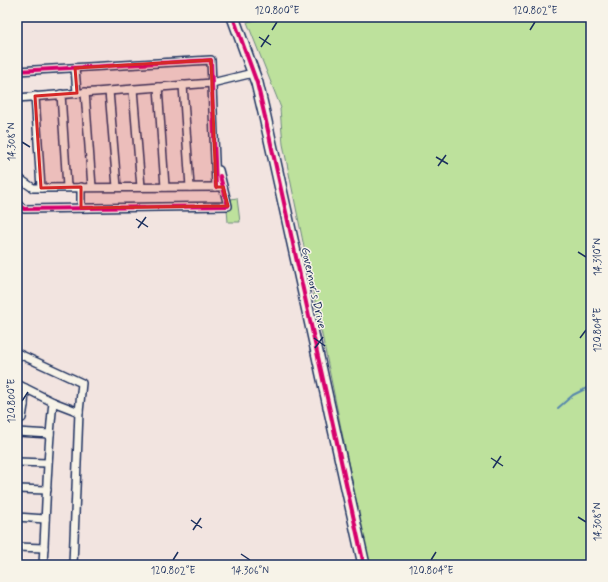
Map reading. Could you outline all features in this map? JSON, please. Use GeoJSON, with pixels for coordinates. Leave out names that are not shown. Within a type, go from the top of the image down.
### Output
{"type":"FeatureCollection","features":[{"type":"Feature","properties":{"kind":"main road","name":"Governor's Drive"},"geometry":{"type":"LineString","coordinates":[[233,17],[253,73],[265,117],[364,565]]}},
{"type":"Feature","properties":{"kind":"street"},"geometry":{"type":"LineString","coordinates":[[17,71],[211,60],[215,158],[220,187],[228,206],[24,209],[17,204]]}},
{"type":"Feature","properties":{"kind":"street"},"geometry":{"type":"LineString","coordinates":[[75,68],[77,93]]}},
{"type":"Feature","properties":{"kind":"street"},"geometry":{"type":"LineString","coordinates":[[17,98],[212,83],[253,73]]}},
{"type":"Feature","properties":{"kind":"street"},"geometry":{"type":"LineString","coordinates":[[183,85],[190,187]]}},
{"type":"Feature","properties":{"kind":"street"},"geometry":{"type":"LineString","coordinates":[[158,87],[165,187]]}},
{"type":"Feature","properties":{"kind":"street"},"geometry":{"type":"LineString","coordinates":[[133,89],[141,187]]}},
{"type":"Feature","properties":{"kind":"street"},"geometry":{"type":"LineString","coordinates":[[109,91],[116,187]]}},
{"type":"Feature","properties":{"kind":"street"},"geometry":{"type":"LineString","coordinates":[[85,92],[92,187]]}},
{"type":"Feature","properties":{"kind":"street"},"geometry":{"type":"LineString","coordinates":[[61,94],[67,187]]}},
{"type":"Feature","properties":{"kind":"street"},"geometry":{"type":"LineString","coordinates":[[35,96],[41,188]]}},
{"type":"Feature","properties":{"kind":"street"},"geometry":{"type":"LineString","coordinates":[[17,176],[33,188],[220,187]]}},
{"type":"Feature","properties":{"kind":"street"},"geometry":{"type":"LineString","coordinates":[[81,187],[81,208]]}},
{"type":"Feature","properties":{"kind":"street"},"geometry":{"type":"LineString","coordinates":[[17,353],[82,383],[79,412],[73,565]]}},
{"type":"Feature","properties":{"kind":"street"},"geometry":{"type":"LineString","coordinates":[[17,384],[53,402],[79,412]]}},
{"type":"Feature","properties":{"kind":"street"},"geometry":{"type":"LineString","coordinates":[[22,418],[20,405],[24,388]]}},
{"type":"Feature","properties":{"kind":"street"},"geometry":{"type":"LineString","coordinates":[[43,565],[48,490],[47,463],[53,402]]}},
{"type":"Feature","properties":{"kind":"street"},"geometry":{"type":"LineString","coordinates":[[17,432],[50,434]]}},
{"type":"Feature","properties":{"kind":"street"},"geometry":{"type":"LineString","coordinates":[[17,462],[47,463]]}},
{"type":"Feature","properties":{"kind":"street"},"geometry":{"type":"LineString","coordinates":[[17,489],[48,490]]}},
{"type":"Feature","properties":{"kind":"street"},"geometry":{"type":"LineString","coordinates":[[17,517],[45,519]]}},
{"type":"Feature","properties":{"kind":"street"},"geometry":{"type":"LineString","coordinates":[[17,547],[44,548]]}},
{"type":"Feature","properties":{"kind":"highlighted area"},"geometry":{"type":"Polygon","coordinates":[[[211,60],[216,187],[223,187],[228,206],[81,208],[81,187],[41,188],[35,96],[77,93],[75,68],[211,60]]]}},
{"type":"Feature","properties":{"kind":"green space"},"geometry":{"type":"Polygon","coordinates":[[[270,17],[591,17],[591,565],[369,565],[283,144],[281,108],[247,22],[270,17]]]}},
{"type":"Feature","properties":{"kind":"green space"},"geometry":{"type":"Polygon","coordinates":[[[237,198],[240,222],[228,222],[227,209],[232,209],[231,199],[237,198]]]}},
{"type":"Feature","properties":{"kind":"waterway"},"geometry":{"type":"LineString","coordinates":[[558,408],[573,395],[591,386]]}},
{"type":"Feature","properties":{"kind":"cycle path"},"geometry":{"type":"LineString","coordinates":[[233,17],[257,83],[364,565]]}},
{"type":"Feature","properties":{"kind":"cycle path"},"geometry":{"type":"LineString","coordinates":[[17,71],[211,60],[216,187]]}},
{"type":"Feature","properties":{"kind":"cycle path"},"geometry":{"type":"LineString","coordinates":[[17,204],[24,209],[228,206],[220,176]]}}]}
